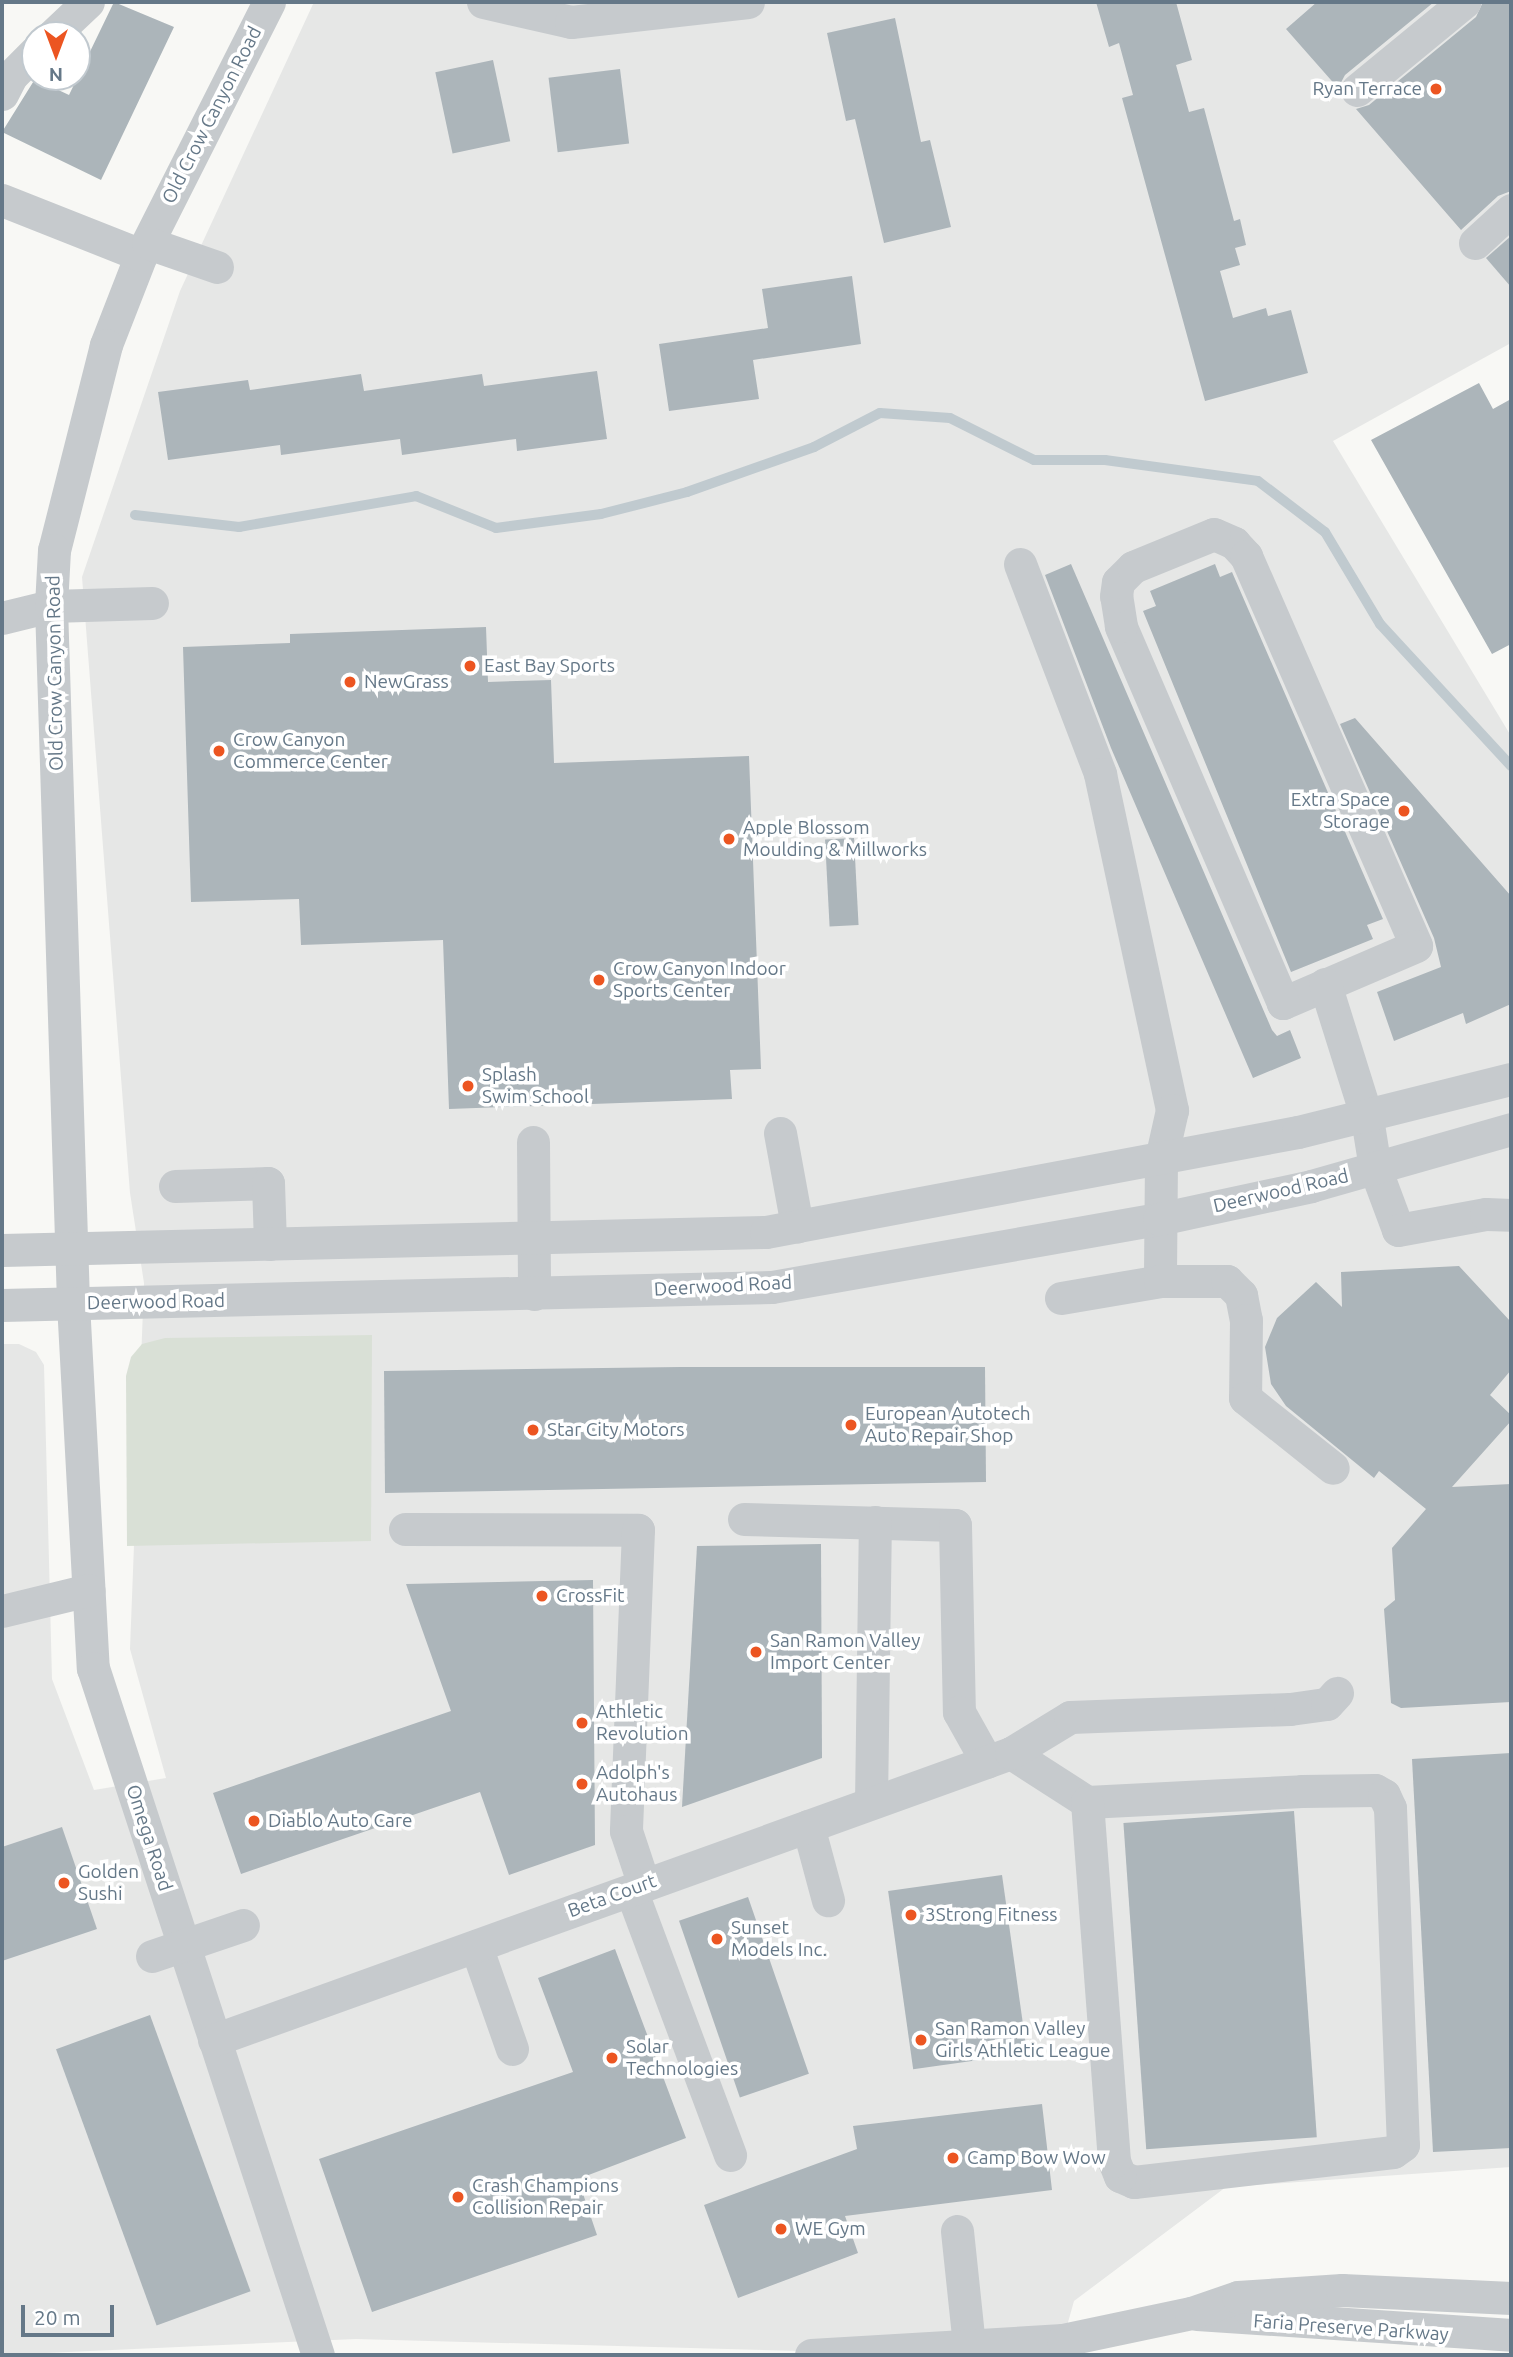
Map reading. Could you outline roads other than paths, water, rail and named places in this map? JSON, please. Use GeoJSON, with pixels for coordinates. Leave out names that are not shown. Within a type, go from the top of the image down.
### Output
{"type":"FeatureCollection","features":[{"type":"Feature","properties":{"kind":"street"},"geometry":{"type":"LineString","coordinates":[[68,21],[88,2]]}},
{"type":"Feature","properties":{"kind":"street","name":"Old Crow Canyon Road"},"geometry":{"type":"LineString","coordinates":[[73,1304],[51,606],[54,550],[106,345],[144,249],[269,2]]}},
{"type":"Feature","properties":{"kind":"street"},"geometry":{"type":"LineString","coordinates":[[483,2],[571,22],[748,2]]}},
{"type":"Feature","properties":{"kind":"street"},"geometry":{"type":"LineString","coordinates":[[1357,90],[1464,2]]}},
{"type":"Feature","properties":{"kind":"street"},"geometry":{"type":"LineString","coordinates":[[2,94],[11,76],[21,66]]}},
{"type":"Feature","properties":{"kind":"street"},"geometry":{"type":"LineString","coordinates":[[2,200],[144,249],[217,267]]}},
{"type":"Feature","properties":{"kind":"street"},"geometry":{"type":"LineString","coordinates":[[1475,243],[1511,210]]}},
{"type":"Feature","properties":{"kind":"street"},"geometry":{"type":"LineString","coordinates":[[1214,534],[1234,542],[1246,556],[1416,946],[1325,984],[1283,1003],[1121,626],[1118,582],[1133,567],[1214,534]]}},
{"type":"Feature","properties":{"kind":"street"},"geometry":{"type":"LineString","coordinates":[[1020,564],[1100,774],[1172,1110],[1161,1159],[1160,1281]]}},
{"type":"Feature","properties":{"kind":"street"},"geometry":{"type":"LineString","coordinates":[[2,618],[51,606],[152,603]]}},
{"type":"Feature","properties":{"kind":"street"},"geometry":{"type":"LineString","coordinates":[[1325,984],[1367,1118],[1375,1168],[1398,1230],[1486,1214],[1511,1215]]}},
{"type":"Feature","properties":{"kind":"street"},"geometry":{"type":"LineString","coordinates":[[2,1250],[766,1232],[1367,1118],[1511,1079]]}},
{"type":"Feature","properties":{"kind":"street","name":"Deerwood Road"},"geometry":{"type":"LineString","coordinates":[[2,1305],[772,1287],[1159,1219],[1375,1168],[1511,1129]]}},
{"type":"Feature","properties":{"kind":"street"},"geometry":{"type":"LineString","coordinates":[[780,1133],[797,1226]]}},
{"type":"Feature","properties":{"kind":"street"},"geometry":{"type":"LineString","coordinates":[[533,1142],[534,1294]]}},
{"type":"Feature","properties":{"kind":"street"},"geometry":{"type":"LineString","coordinates":[[175,1186],[268,1182],[270,1244]]}},
{"type":"Feature","properties":{"kind":"street"},"geometry":{"type":"LineString","coordinates":[[1061,1298],[1160,1281],[1227,1282],[1241,1295],[1246,1320],[1245,1398],[1334,1468]]}},
{"type":"Feature","properties":{"kind":"street","name":"Omega Road"},"geometry":{"type":"LineString","coordinates":[[73,1304],[93,1668],[318,2355]]}},
{"type":"Feature","properties":{"kind":"street"},"geometry":{"type":"LineString","coordinates":[[744,1519],[955,1525],[959,1712],[999,1757],[1087,1802],[1375,1790],[1384,1795],[1390,1808],[1404,2145],[1393,2152],[1134,2182],[1120,2176],[1114,2161],[1087,1802]]}},
{"type":"Feature","properties":{"kind":"street"},"geometry":{"type":"LineString","coordinates":[[871,1803],[875,1522]]}},
{"type":"Feature","properties":{"kind":"street"},"geometry":{"type":"LineString","coordinates":[[405,1529],[638,1530],[626,1831],[637,1887],[730,2155]]}},
{"type":"Feature","properties":{"kind":"street"},"geometry":{"type":"LineString","coordinates":[[2,1611],[89,1590]]}},
{"type":"Feature","properties":{"kind":"street","name":"Beta Court"},"geometry":{"type":"LineString","coordinates":[[214,2040],[999,1757],[1070,1717],[1290,1709],[1327,1704],[1337,1693]]}},
{"type":"Feature","properties":{"kind":"street"},"geometry":{"type":"LineString","coordinates":[[808,1826],[828,1900]]}},
{"type":"Feature","properties":{"kind":"street"},"geometry":{"type":"LineString","coordinates":[[152,1956],[243,1924]]}},
{"type":"Feature","properties":{"kind":"street"},"geometry":{"type":"LineString","coordinates":[[476,1945],[512,2049]]}},
{"type":"Feature","properties":{"kind":"street"},"geometry":{"type":"LineString","coordinates":[[957,2231],[970,2346]]}},
{"type":"Feature","properties":{"kind":"street","name":"Faria Preserve Parkway"},"geometry":{"type":"LineString","coordinates":[[811,2355],[1063,2340],[1191,2314],[1238,2297],[1342,2290],[1511,2298]]}},
{"type":"Feature","properties":{"kind":"street","name":"Faria Preserve Parkway"},"geometry":{"type":"LineString","coordinates":[[1191,2314],[1242,2321],[1511,2335]]}},
{"type":"Feature","properties":{"kind":"waterway"},"geometry":{"type":"LineString","coordinates":[[135,515],[239,527],[416,496],[496,528],[601,514],[687,492],[814,447],[880,413],[950,418],[1034,460],[1105,460],[1258,481],[1325,532],[1380,624],[1511,766]]}},
{"type":"Feature","properties":{"kind":"place","name":"Ryan Terrace"},"geometry":{"type":"Point","coordinates":[1436,89]}},
{"type":"Feature","properties":{"kind":"place","name":"East Bay Sports"},"geometry":{"type":"Point","coordinates":[470,666]}},
{"type":"Feature","properties":{"kind":"place","name":"NewGrass"},"geometry":{"type":"Point","coordinates":[350,682]}},
{"type":"Feature","properties":{"kind":"place","name":"Crow Canyon Commerce Center"},"geometry":{"type":"Point","coordinates":[219,751]}},
{"type":"Feature","properties":{"kind":"place","name":"Extra Space Storage"},"geometry":{"type":"Point","coordinates":[1404,811]}},
{"type":"Feature","properties":{"kind":"place","name":"Apple Blossom Moulding & Millworks"},"geometry":{"type":"Point","coordinates":[729,839]}},
{"type":"Feature","properties":{"kind":"place","name":"Crow Canyon Indoor Sports Center"},"geometry":{"type":"Point","coordinates":[599,980]}},
{"type":"Feature","properties":{"kind":"place","name":"Splash Swim School"},"geometry":{"type":"Point","coordinates":[468,1086]}},
{"type":"Feature","properties":{"kind":"place","name":"European Autotech Auto Repair Shop"},"geometry":{"type":"Point","coordinates":[851,1425]}},
{"type":"Feature","properties":{"kind":"place","name":"Star City Motors"},"geometry":{"type":"Point","coordinates":[533,1430]}},
{"type":"Feature","properties":{"kind":"place","name":"CrossFit"},"geometry":{"type":"Point","coordinates":[542,1596]}},
{"type":"Feature","properties":{"kind":"place","name":"San Ramon Valley Import Center"},"geometry":{"type":"Point","coordinates":[756,1652]}},
{"type":"Feature","properties":{"kind":"place","name":"Athletic Revolution"},"geometry":{"type":"Point","coordinates":[582,1723]}},
{"type":"Feature","properties":{"kind":"place","name":"Adolph's Autohaus"},"geometry":{"type":"Point","coordinates":[582,1784]}},
{"type":"Feature","properties":{"kind":"place","name":"Diablo Auto Care"},"geometry":{"type":"Point","coordinates":[254,1821]}},
{"type":"Feature","properties":{"kind":"place","name":"Golden Sushi"},"geometry":{"type":"Point","coordinates":[64,1883]}},
{"type":"Feature","properties":{"kind":"place","name":"3Strong Fitness"},"geometry":{"type":"Point","coordinates":[911,1915]}},
{"type":"Feature","properties":{"kind":"place","name":"Sunset Models Inc."},"geometry":{"type":"Point","coordinates":[717,1939]}},
{"type":"Feature","properties":{"kind":"place","name":"San Ramon Valley Girls Athletic League"},"geometry":{"type":"Point","coordinates":[921,2040]}},
{"type":"Feature","properties":{"kind":"place","name":"Solar Technologies"},"geometry":{"type":"Point","coordinates":[612,2058]}},
{"type":"Feature","properties":{"kind":"place","name":"Camp Bow Wow"},"geometry":{"type":"Point","coordinates":[953,2158]}},
{"type":"Feature","properties":{"kind":"place","name":"Crash Champions Collision Repair"},"geometry":{"type":"Point","coordinates":[458,2197]}},
{"type":"Feature","properties":{"kind":"place","name":"WE Gym"},"geometry":{"type":"Point","coordinates":[781,2229]}}]}
